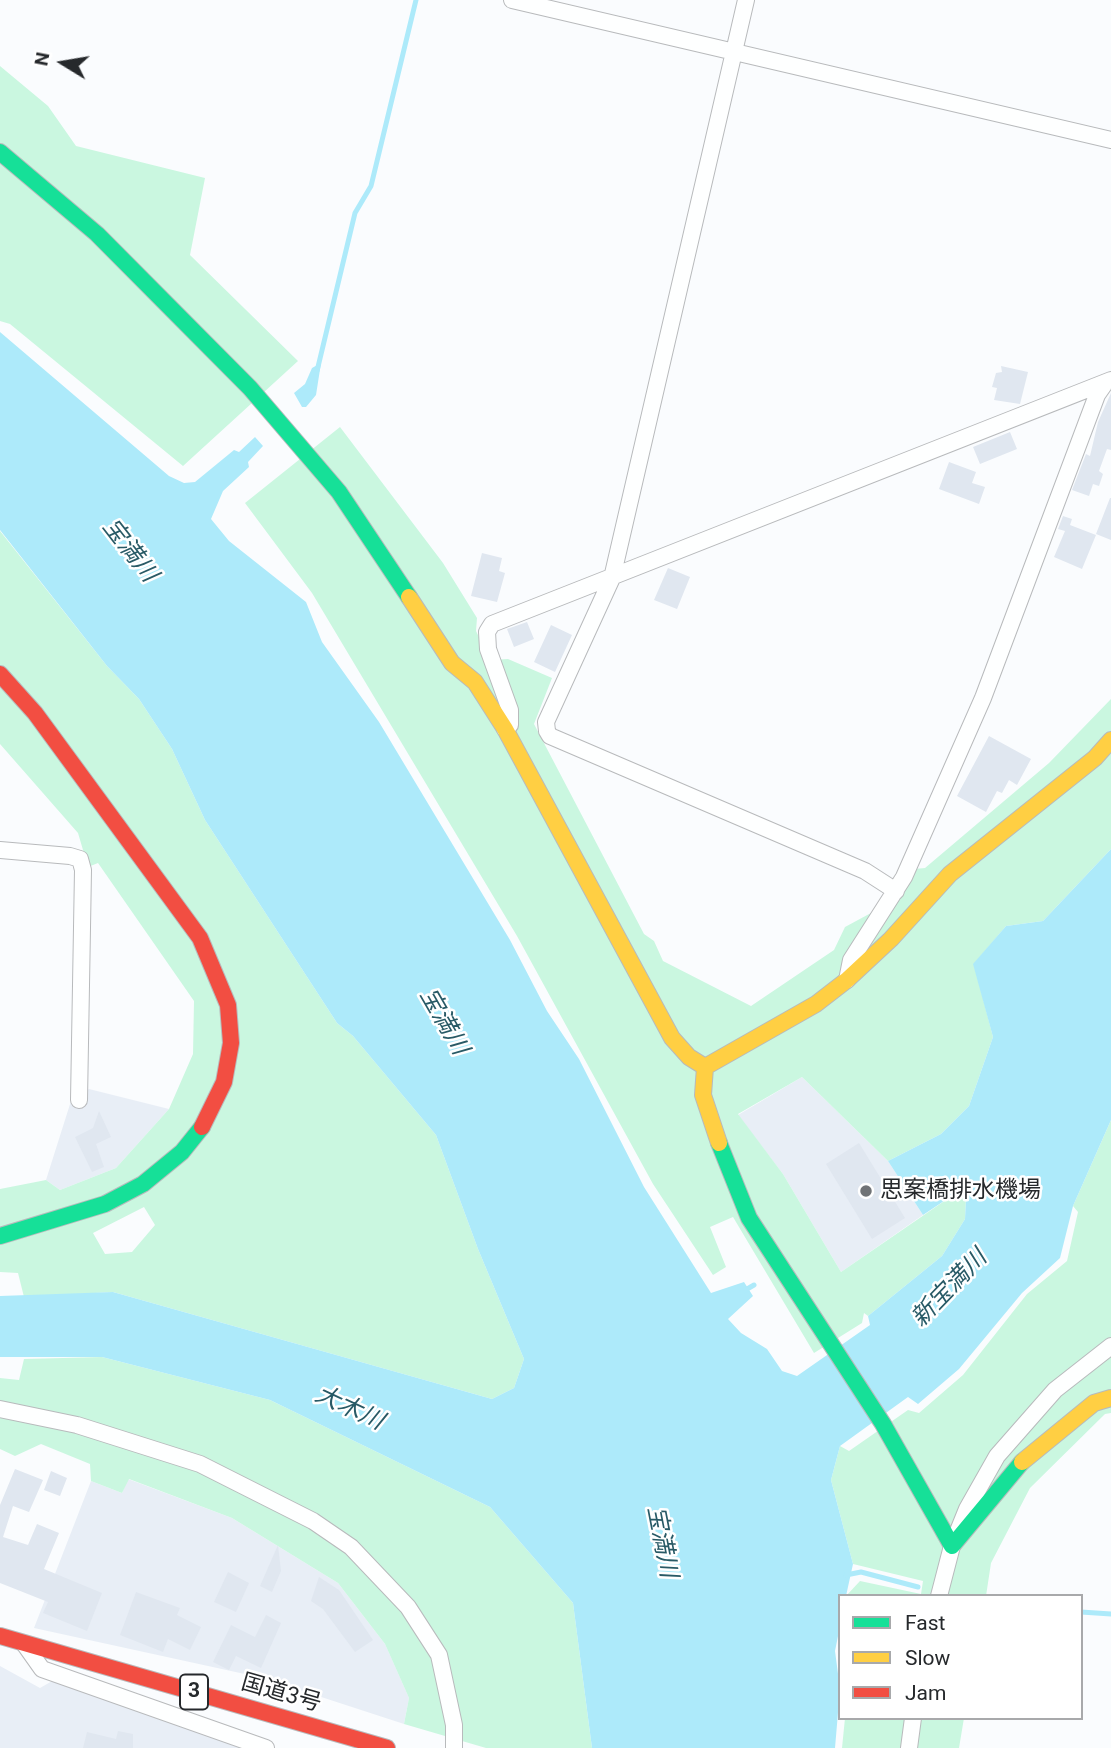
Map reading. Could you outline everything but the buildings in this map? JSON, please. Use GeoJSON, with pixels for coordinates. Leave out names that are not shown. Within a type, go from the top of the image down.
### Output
{"type":"FeatureCollection","features":[{"type":"Feature","properties":{"kind":"main road"},"geometry":{"type":"LineString","coordinates":[[0,152],[97,234],[250,388],[339,492],[453,663],[475,682],[505,729],[672,1038],[689,1057],[705,1067]]}},
{"type":"Feature","properties":{"kind":"main road"},"geometry":{"type":"LineString","coordinates":[[0,674],[35,713],[200,938],[228,1005],[231,1043],[224,1082],[209,1118],[182,1152],[143,1184],[105,1204],[0,1237]]}},
{"type":"Feature","properties":{"kind":"main road"},"geometry":{"type":"LineString","coordinates":[[705,1067],[725,1053],[816,1004],[847,980],[891,939],[950,874],[1095,758],[1111,740]]}},
{"type":"Feature","properties":{"kind":"main road"},"geometry":{"type":"LineString","coordinates":[[705,1067],[703,1095],[733,1182],[749,1218],[883,1424],[952,1546],[1031,1452],[1094,1403],[1111,1398]]}},
{"type":"Feature","properties":{"kind":"main road","name":"国道3号"},"geometry":{"type":"LineString","coordinates":[[0,1636],[387,1748]]}},
{"type":"Feature","properties":{"kind":"street"},"geometry":{"type":"LineString","coordinates":[[512,0],[1111,140]]}},
{"type":"Feature","properties":{"kind":"street"},"geometry":{"type":"LineString","coordinates":[[747,0],[612,578],[546,722],[550,736],[865,871],[896,891]]}},
{"type":"Feature","properties":{"kind":"street"},"geometry":{"type":"LineString","coordinates":[[505,729],[510,724],[510,710],[488,649],[487,632],[492,624],[1109,381]]}},
{"type":"Feature","properties":{"kind":"street"},"geometry":{"type":"LineString","coordinates":[[847,980],[850,960],[896,891],[984,698],[1097,395],[1109,381]]}},
{"type":"Feature","properties":{"kind":"street"},"geometry":{"type":"LineString","coordinates":[[0,849],[80,859],[83,870],[79,1100]]}},
{"type":"Feature","properties":{"kind":"street"},"geometry":{"type":"LineString","coordinates":[[940,1594],[952,1546],[967,1509],[997,1456],[1055,1390],[1111,1346]]}},
{"type":"Feature","properties":{"kind":"street"},"geometry":{"type":"LineString","coordinates":[[0,1409],[77,1425],[201,1464],[313,1521],[351,1547],[408,1607],[439,1655],[454,1724],[454,1748]]}},
{"type":"Feature","properties":{"kind":"street"},"geometry":{"type":"LineString","coordinates":[[24,1644],[42,1669],[266,1748]]}},
{"type":"Feature","properties":{"kind":"street"},"geometry":{"type":"LineString","coordinates":[[909,1748],[913,1720]]}},
{"type":"Feature","properties":{"kind":"shaded area"},"geometry":{"type":"Polygon","coordinates":[[[802,1077],[888,1161],[923,1215],[841,1272],[783,1174],[738,1115],[802,1077]]]}},
{"type":"Feature","properties":{"kind":"shaded area"},"geometry":{"type":"Polygon","coordinates":[[[89,1089],[169,1109],[116,1168],[60,1190],[46,1180],[71,1101],[89,1089]]]}},
{"type":"Feature","properties":{"kind":"shaded area"},"geometry":{"type":"Polygon","coordinates":[[[128,1479],[232,1518],[338,1583],[385,1644],[409,1698],[404,1724],[263,1678],[34,1628],[91,1481],[122,1493],[128,1479]]]}},
{"type":"Feature","properties":{"kind":"shaded area"},"geometry":{"type":"Polygon","coordinates":[[[0,1666],[40,1688],[54,1680],[247,1748],[0,1748],[0,1666]]]}},
{"type":"Feature","properties":{"kind":"green space"},"geometry":{"type":"Polygon","coordinates":[[[0,66],[48,106],[76,146],[205,178],[190,255],[298,361],[183,466],[10,324],[0,321],[0,66]]]}},
{"type":"Feature","properties":{"kind":"green space"},"geometry":{"type":"Polygon","coordinates":[[[340,427],[443,563],[477,618],[476,631],[490,660],[508,659],[552,678],[534,724],[644,934],[654,941],[663,961],[751,1006],[834,950],[845,927],[895,900],[914,869],[925,868],[1049,763],[1111,699],[1111,849],[1043,921],[1006,926],[974,964],[993,1037],[969,1106],[941,1134],[888,1161],[802,1077],[738,1114],[783,1174],[841,1272],[956,1193],[966,1198],[965,1219],[942,1256],[868,1316],[864,1313],[862,1323],[814,1353],[733,1217],[710,1227],[726,1267],[713,1275],[653,1184],[517,936],[312,593],[245,503],[340,427]]]}},
{"type":"Feature","properties":{"kind":"green space"},"geometry":{"type":"Polygon","coordinates":[[[0,531],[107,666],[139,699],[172,749],[205,820],[337,1023],[353,1036],[436,1135],[478,1249],[524,1359],[514,1388],[492,1399],[113,1292],[24,1297],[18,1273],[0,1272],[0,1189],[46,1180],[60,1190],[116,1168],[169,1109],[193,1054],[194,1001],[98,863],[88,867],[78,833],[0,744],[0,531]],[[144,1207],[93,1233],[105,1254],[132,1252],[155,1225],[144,1207]]]}},
{"type":"Feature","properties":{"kind":"green space"},"geometry":{"type":"Polygon","coordinates":[[[1111,1120],[1111,1413],[1105,1414],[1030,1488],[991,1563],[986,1594],[921,1594],[923,1581],[853,1564],[831,1480],[840,1446],[849,1451],[908,1410],[919,1413],[963,1375],[1027,1294],[1067,1261],[1078,1212],[1073,1206],[1111,1120]]]}},
{"type":"Feature","properties":{"kind":"green space"},"geometry":{"type":"Polygon","coordinates":[[[102,1357],[270,1400],[490,1507],[573,1603],[592,1748],[486,1748],[404,1724],[409,1698],[385,1644],[338,1583],[232,1518],[129,1479],[122,1493],[91,1481],[90,1464],[41,1444],[15,1456],[0,1449],[0,1378],[19,1380],[24,1359],[102,1357]]]}},
{"type":"Feature","properties":{"kind":"green space"},"geometry":{"type":"Polygon","coordinates":[[[860,1581],[921,1594],[848,1594],[860,1581]]]}},
{"type":"Feature","properties":{"kind":"green space"},"geometry":{"type":"Polygon","coordinates":[[[845,1720],[964,1720],[959,1748],[842,1748],[845,1720]]]}},
{"type":"Feature","properties":{"kind":"water"},"geometry":{"type":"Polygon","coordinates":[[[0,332],[169,476],[184,483],[195,482],[234,450],[239,452],[255,437],[263,446],[248,462],[249,467],[223,491],[211,519],[229,541],[306,602],[322,642],[379,722],[510,940],[547,1011],[579,1059],[644,1187],[711,1293],[744,1282],[753,1296],[728,1319],[741,1333],[767,1349],[782,1371],[797,1376],[870,1325],[868,1316],[942,1256],[965,1219],[966,1198],[956,1193],[923,1215],[888,1161],[941,1134],[969,1106],[993,1037],[973,964],[1006,926],[1043,921],[1111,849],[1111,1120],[1073,1206],[1060,1258],[1022,1293],[959,1369],[918,1404],[908,1397],[840,1446],[831,1480],[853,1564],[846,1594],[838,1594],[838,1636],[835,1651],[838,1713],[835,1748],[592,1748],[573,1603],[490,1507],[270,1400],[102,1357],[0,1357],[0,1296],[113,1292],[492,1399],[514,1388],[524,1359],[478,1249],[436,1135],[353,1036],[337,1023],[205,820],[172,749],[139,699],[107,666],[0,530],[0,332]]]}},
{"type":"Feature","properties":{"kind":"water"},"geometry":{"type":"Polygon","coordinates":[[[321,363],[316,395],[306,407],[302,407],[294,393],[305,384],[312,368],[321,363]]]}},
{"type":"Feature","properties":{"kind":"waterway"},"geometry":{"type":"LineString","coordinates":[[317,371],[355,213],[371,186],[416,0]]}},
{"type":"Feature","properties":{"kind":"waterway"},"geometry":{"type":"LineString","coordinates":[[742,1292],[754,1285]]}},
{"type":"Feature","properties":{"kind":"waterway"},"geometry":{"type":"LineString","coordinates":[[846,1575],[861,1572],[918,1587]]}},
{"type":"Feature","properties":{"kind":"waterway"},"geometry":{"type":"LineString","coordinates":[[1083,1612],[1111,1614]]}},
{"type":"Feature","properties":{"kind":"traffic: fast"},"geometry":{"type":"LineString","coordinates":[[0,152],[97,234],[250,388],[339,492],[409,597]]}},
{"type":"Feature","properties":{"kind":"traffic: fast"},"geometry":{"type":"LineString","coordinates":[[0,1236],[105,1204],[143,1184],[182,1152],[202,1127]]}},
{"type":"Feature","properties":{"kind":"traffic: fast"},"geometry":{"type":"LineString","coordinates":[[719,1143],[749,1218],[883,1424],[952,1546],[1022,1462]]}},
{"type":"Feature","properties":{"kind":"traffic: slow"},"geometry":{"type":"LineString","coordinates":[[409,597],[452,663],[475,682],[505,729],[672,1038],[689,1057],[705,1067]]}},
{"type":"Feature","properties":{"kind":"traffic: slow"},"geometry":{"type":"LineString","coordinates":[[719,1143],[703,1095],[705,1067],[816,1004],[847,980],[891,939],[950,874],[1095,758],[1111,740]]}},
{"type":"Feature","properties":{"kind":"traffic: slow"},"geometry":{"type":"LineString","coordinates":[[1022,1462],[1094,1403],[1111,1398]]}},
{"type":"Feature","properties":{"kind":"traffic: jam"},"geometry":{"type":"LineString","coordinates":[[0,674],[35,713],[200,938],[228,1005],[231,1043],[224,1082],[202,1127]]}},
{"type":"Feature","properties":{"kind":"traffic: jam"},"geometry":{"type":"LineString","coordinates":[[0,1636],[387,1748]]}},
{"type":"Feature","properties":{"kind":"place","name":"思案橋排水機場"},"geometry":{"type":"Point","coordinates":[866,1191]}},
{"type":"Feature","properties":{"kind":"water label","name":"宝満川"},"geometry":{"type":"Point","coordinates":[129,551]}},
{"type":"Feature","properties":{"kind":"water label","name":"宝満川"},"geometry":{"type":"Point","coordinates":[443,1022]}},
{"type":"Feature","properties":{"kind":"water label","name":"新宝満川"},"geometry":{"type":"Point","coordinates":[950,1289]}},
{"type":"Feature","properties":{"kind":"water label","name":"大木川"},"geometry":{"type":"Point","coordinates":[349,1409]}},
{"type":"Feature","properties":{"kind":"water label","name":"宝満川"},"geometry":{"type":"Point","coordinates":[661,1542]}}]}
